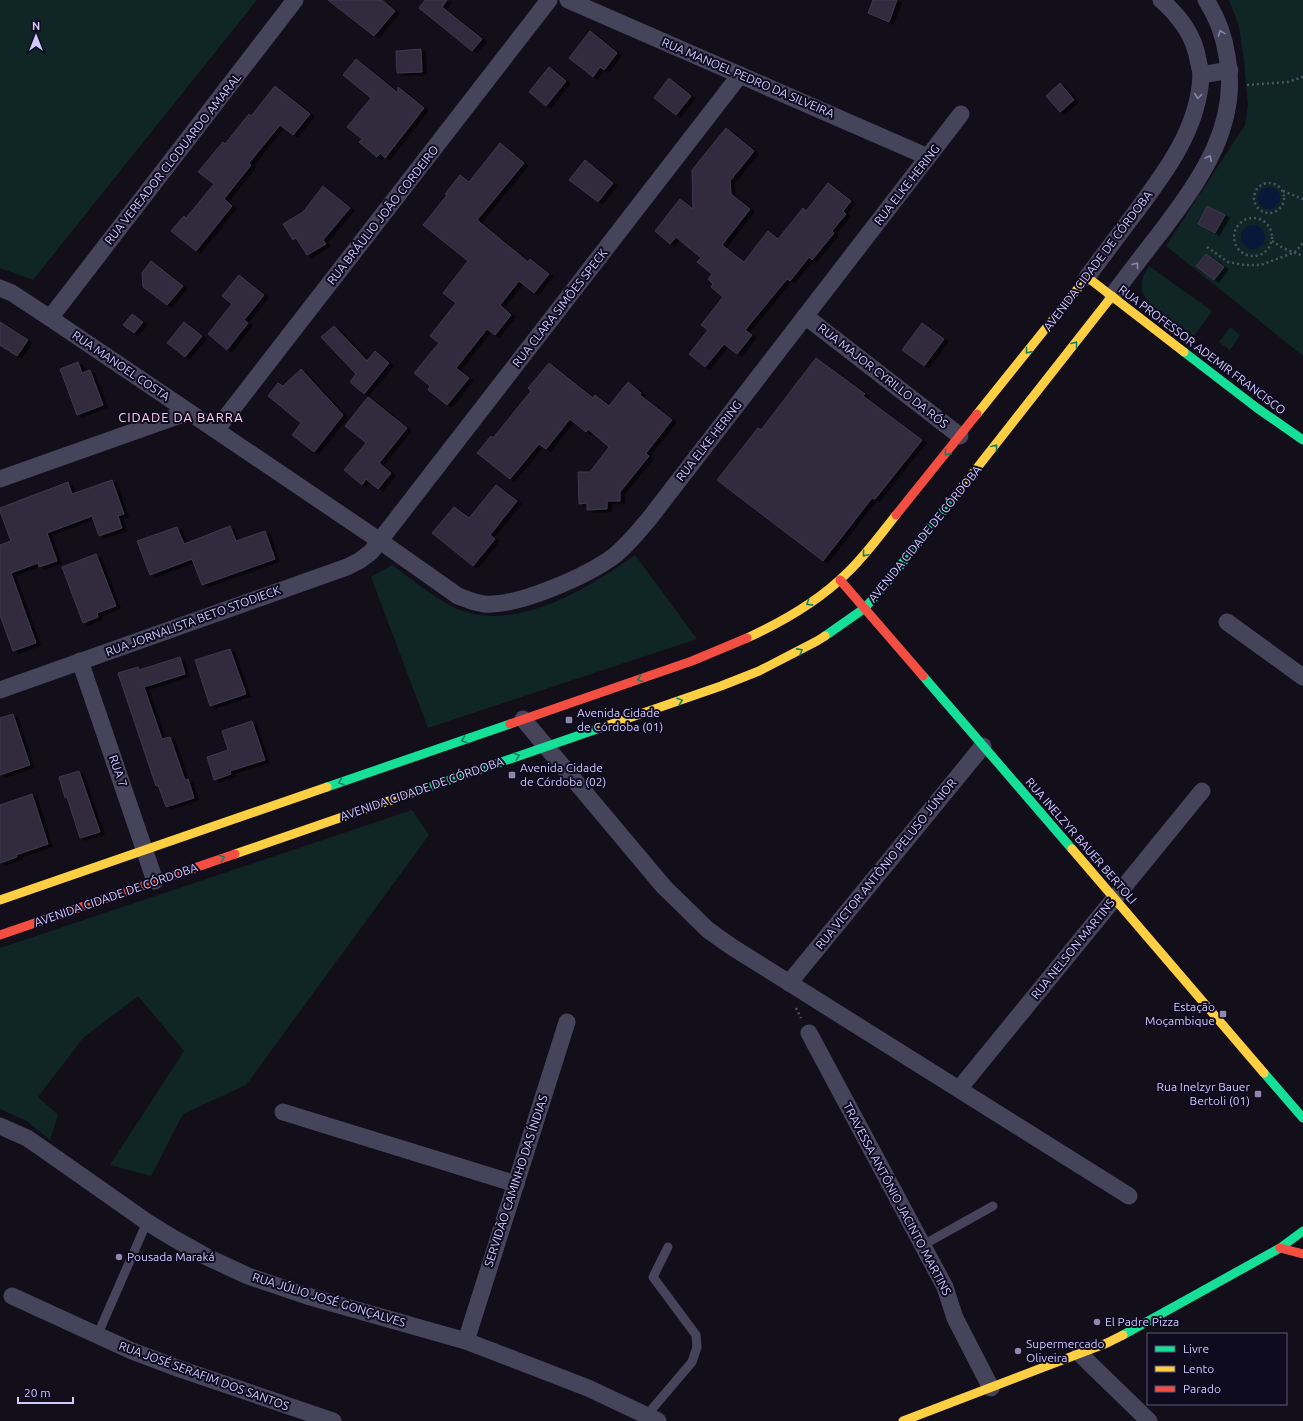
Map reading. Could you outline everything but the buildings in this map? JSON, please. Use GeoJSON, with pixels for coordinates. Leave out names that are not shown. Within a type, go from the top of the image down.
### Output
{"type":"FeatureCollection","features":[{"type":"Feature","properties":{"kind":"street","name":"RUA VEREADOR CLODUARDO AMARAL"},"geometry":{"type":"LineString","coordinates":[[50,318],[295,0]]}},
{"type":"Feature","properties":{"kind":"street","name":"RUA BRÁULIO JOÃO CORDEIRO"},"geometry":{"type":"LineString","coordinates":[[216,430],[549,0]]}},
{"type":"Feature","properties":{"kind":"street","name":"RUA MANOEL PEDRO DA SILVEIRA"},"geometry":{"type":"LineString","coordinates":[[568,0],[928,157]]}},
{"type":"Feature","properties":{"kind":"street","name":"AVENIDA CIDADE DE CÓRDOBA"},"geometry":{"type":"LineString","coordinates":[[0,900],[692,661],[728,647],[793,614],[817,598],[840,580],[885,530],[1087,277],[1176,155],[1187,131],[1197,102],[1201,74],[1196,47],[1185,25],[1171,8],[1161,0]]}},
{"type":"Feature","properties":{"kind":"street","name":"AVENIDA CIDADE DE CÓRDOBA"},"geometry":{"type":"LineString","coordinates":[[0,935],[721,686],[760,671],[817,641],[865,608],[912,552],[1112,296],[1186,198],[1203,171],[1218,140],[1228,108],[1230,77],[1225,43],[1214,13],[1206,0]]}},
{"type":"Feature","properties":{"kind":"street","name":"RUA CLARA SIMÕES SPECK"},"geometry":{"type":"LineString","coordinates":[[380,541],[740,74]]}},
{"type":"Feature","properties":{"kind":"street"},"geometry":{"type":"LineString","coordinates":[[1201,74],[1230,77]]}},
{"type":"Feature","properties":{"kind":"street","name":"RUA ELKE HERING"},"geometry":{"type":"LineString","coordinates":[[380,541],[458,596],[469,601],[484,604],[503,603],[527,597],[593,570],[615,556],[649,519],[961,114]]}},
{"type":"Feature","properties":{"kind":"street","name":"RUA PROFESSOR ADEMIR FRANCISCO"},"geometry":{"type":"LineString","coordinates":[[1087,277],[1257,408],[1303,440]]}},
{"type":"Feature","properties":{"kind":"street","name":"RUA MANOEL COSTA"},"geometry":{"type":"LineString","coordinates":[[0,288],[12,293],[50,318],[380,541]]}},
{"type":"Feature","properties":{"kind":"street","name":"RUA MAJOR CYRILLO DA RÓS"},"geometry":{"type":"LineString","coordinates":[[805,316],[960,436]]}},
{"type":"Feature","properties":{"kind":"street"},"geometry":{"type":"LineString","coordinates":[[0,479],[190,412]]}},
{"type":"Feature","properties":{"kind":"street","name":"RUA JORNALISTA BETO STODIECK"},"geometry":{"type":"LineString","coordinates":[[0,690],[347,567],[359,561],[380,541]]}},
{"type":"Feature","properties":{"kind":"street","name":"RUA INELZYR BAUER BERTOLI"},"geometry":{"type":"LineString","coordinates":[[840,580],[1303,1118]]}},
{"type":"Feature","properties":{"kind":"street"},"geometry":{"type":"LineString","coordinates":[[1227,622],[1303,676]]}},
{"type":"Feature","properties":{"kind":"street","name":"RUA 7"},"geometry":{"type":"LineString","coordinates":[[80,662],[155,881]]}},
{"type":"Feature","properties":{"kind":"street"},"geometry":{"type":"LineString","coordinates":[[523,719],[664,887],[708,930],[732,948],[1129,1196]]}},
{"type":"Feature","properties":{"kind":"street","name":"RUA VICTOR ANTÔNIO PELUSO JÚNIOR"},"geometry":{"type":"LineString","coordinates":[[788,983],[983,746]]}},
{"type":"Feature","properties":{"kind":"street","name":"RUA NELSON MARTINS"},"geometry":{"type":"LineString","coordinates":[[959,1089],[1202,791]]}},
{"type":"Feature","properties":{"kind":"street","name":"SERVIDÃO CAMINHO DAS ÍNDIAS"},"geometry":{"type":"LineString","coordinates":[[466,1341],[567,1022]]}},
{"type":"Feature","properties":{"kind":"street","name":"TRAVESSA ANTÔNIO JACINTO MARTINS"},"geometry":{"type":"LineString","coordinates":[[809,1033],[945,1287],[955,1318],[991,1388]]}},
{"type":"Feature","properties":{"kind":"street"},"geometry":{"type":"LineString","coordinates":[[283,1112],[516,1184]]}},
{"type":"Feature","properties":{"kind":"street","name":"RUA JÚLIO JOSÉ GONÇALVES"},"geometry":{"type":"LineString","coordinates":[[0,1126],[27,1138],[147,1222],[207,1257],[255,1278],[307,1296],[466,1341],[588,1388],[652,1418]]}},
{"type":"Feature","properties":{"kind":"street"},"geometry":{"type":"LineString","coordinates":[[903,1421],[1080,1354],[1136,1329],[1280,1248],[1303,1231]]}},
{"type":"Feature","properties":{"kind":"street"},"geometry":{"type":"LineString","coordinates":[[1280,1248],[1303,1254]]}},
{"type":"Feature","properties":{"kind":"street","name":"RUA JOSÉ SERAFIM DOS SANTOS"},"geometry":{"type":"LineString","coordinates":[[12,1296],[132,1351],[333,1421]]}},
{"type":"Feature","properties":{"kind":"street"},"geometry":{"type":"LineString","coordinates":[[1080,1354],[1149,1421]]}},
{"type":"Feature","properties":{"kind":"lane"},"geometry":{"type":"LineString","coordinates":[[923,1245],[993,1206]]}},
{"type":"Feature","properties":{"kind":"lane"},"geometry":{"type":"LineString","coordinates":[[97,1336],[147,1222]]}},
{"type":"Feature","properties":{"kind":"lane"},"geometry":{"type":"LineString","coordinates":[[652,1418],[692,1362],[697,1347],[696,1335],[652,1277],[668,1247]]}},
{"type":"Feature","properties":{"kind":"path"},"geometry":{"type":"LineString","coordinates":[[1230,77],[1255,85],[1288,82],[1303,77]]}},
{"type":"Feature","properties":{"kind":"path"},"geometry":{"type":"LineString","coordinates":[[1267,182],[1277,184],[1283,192],[1284,202],[1279,210],[1270,214],[1260,212],[1254,204],[1253,194],[1258,186],[1267,182]]}},
{"type":"Feature","properties":{"kind":"path"},"geometry":{"type":"LineString","coordinates":[[1283,192],[1303,199]]}},
{"type":"Feature","properties":{"kind":"path"},"geometry":{"type":"LineString","coordinates":[[1258,218],[1260,212]]}},
{"type":"Feature","properties":{"kind":"path"},"geometry":{"type":"LineString","coordinates":[[1258,218],[1268,225],[1273,236],[1272,240],[1270,248],[1260,256],[1248,256],[1237,250],[1233,238],[1236,226],[1246,219],[1258,218]]}},
{"type":"Feature","properties":{"kind":"path"},"geometry":{"type":"LineString","coordinates":[[1272,240],[1283,248],[1303,256]]}},
{"type":"Feature","properties":{"kind":"path"},"geometry":{"type":"LineString","coordinates":[[1207,247],[1228,262],[1244,265],[1261,265],[1295,252],[1303,243]]}},
{"type":"Feature","properties":{"kind":"green space"},"geometry":{"type":"Polygon","coordinates":[[[0,0],[257,0],[33,280],[0,268],[0,0]]]}},
{"type":"Feature","properties":{"kind":"green space"},"geometry":{"type":"Polygon","coordinates":[[[1229,0],[1303,0],[1303,356],[1166,246],[1245,125],[1248,105],[1244,62],[1239,26],[1229,0]]]}},
{"type":"Feature","properties":{"kind":"green space"},"geometry":{"type":"Polygon","coordinates":[[[1149,266],[1212,311],[1194,336],[1147,302],[1142,291],[1142,283],[1143,276],[1149,266]]]}},
{"type":"Feature","properties":{"kind":"green space"},"geometry":{"type":"Polygon","coordinates":[[[1230,327],[1240,335],[1230,350],[1219,342],[1230,327]]]}},
{"type":"Feature","properties":{"kind":"green space"},"geometry":{"type":"Polygon","coordinates":[[[635,555],[697,639],[428,728],[371,577],[392,565],[430,593],[455,608],[478,615],[502,615],[526,612],[573,594],[635,555]]]}},
{"type":"Feature","properties":{"kind":"green space"},"geometry":{"type":"Polygon","coordinates":[[[412,810],[429,835],[246,1085],[183,1114],[151,1176],[110,1165],[184,1051],[138,996],[83,1038],[38,1097],[58,1115],[50,1140],[27,1121],[0,1109],[0,948],[412,810]]]}},
{"type":"Feature","properties":{"kind":"water"},"geometry":{"type":"Polygon","coordinates":[[[1269,187],[1273,188],[1279,194],[1279,202],[1273,208],[1269,209],[1265,208],[1259,202],[1258,198],[1259,194],[1265,188],[1269,187]]]}},
{"type":"Feature","properties":{"kind":"water"},"geometry":{"type":"Polygon","coordinates":[[[1253,225],[1262,228],[1265,237],[1262,246],[1253,249],[1244,246],[1241,237],[1244,228],[1253,225]]]}},
{"type":"Feature","properties":{"kind":"traffic: fast"},"geometry":{"type":"LineString","coordinates":[[1184,352],[1257,408],[1303,440]]}},
{"type":"Feature","properties":{"kind":"traffic: fast"},"geometry":{"type":"LineString","coordinates":[[825,636],[865,608],[889,580],[962,487]]}},
{"type":"Feature","properties":{"kind":"traffic: fast"},"geometry":{"type":"LineString","coordinates":[[923,676],[1072,849]]}},
{"type":"Feature","properties":{"kind":"traffic: fast"},"geometry":{"type":"LineString","coordinates":[[327,787],[510,724]]}},
{"type":"Feature","properties":{"kind":"traffic: fast"},"geometry":{"type":"LineString","coordinates":[[409,794],[600,728]]}},
{"type":"Feature","properties":{"kind":"traffic: fast"},"geometry":{"type":"LineString","coordinates":[[1264,1073],[1303,1118]]}},
{"type":"Feature","properties":{"kind":"traffic: fast"},"geometry":{"type":"LineString","coordinates":[[1123,1335],[1280,1248],[1303,1231]]}},
{"type":"Feature","properties":{"kind":"traffic: slow"},"geometry":{"type":"LineString","coordinates":[[977,414],[1087,277],[1184,352]]}},
{"type":"Feature","properties":{"kind":"traffic: slow"},"geometry":{"type":"LineString","coordinates":[[962,487],[1112,296]]}},
{"type":"Feature","properties":{"kind":"traffic: slow"},"geometry":{"type":"LineString","coordinates":[[747,638],[800,610],[824,593],[860,560],[896,515]]}},
{"type":"Feature","properties":{"kind":"traffic: slow"},"geometry":{"type":"LineString","coordinates":[[600,728],[721,686],[759,671],[825,636]]}},
{"type":"Feature","properties":{"kind":"traffic: slow"},"geometry":{"type":"LineString","coordinates":[[0,900],[327,787]]}},
{"type":"Feature","properties":{"kind":"traffic: slow"},"geometry":{"type":"LineString","coordinates":[[235,854],[409,794]]}},
{"type":"Feature","properties":{"kind":"traffic: slow"},"geometry":{"type":"LineString","coordinates":[[1072,849],[1264,1073]]}},
{"type":"Feature","properties":{"kind":"traffic: slow"},"geometry":{"type":"LineString","coordinates":[[903,1421],[1107,1343],[1123,1335]]}},
{"type":"Feature","properties":{"kind":"traffic: jam"},"geometry":{"type":"LineString","coordinates":[[896,515],[977,414]]}},
{"type":"Feature","properties":{"kind":"traffic: jam"},"geometry":{"type":"LineString","coordinates":[[840,580],[923,676]]}},
{"type":"Feature","properties":{"kind":"traffic: jam"},"geometry":{"type":"LineString","coordinates":[[510,724],[692,661],[747,638]]}},
{"type":"Feature","properties":{"kind":"traffic: jam"},"geometry":{"type":"LineString","coordinates":[[0,935],[235,854]]}},
{"type":"Feature","properties":{"kind":"traffic: jam"},"geometry":{"type":"LineString","coordinates":[[1280,1248],[1303,1254]]}},
{"type":"Feature","properties":{"kind":"place","name":"Avenida Cidade de Córdoba (01)"},"geometry":{"type":"Point","coordinates":[569,720]}},
{"type":"Feature","properties":{"kind":"place","name":"Avenida Cidade de Córdoba (02)"},"geometry":{"type":"Point","coordinates":[512,775]}},
{"type":"Feature","properties":{"kind":"place","name":"Estação Moçambique"},"geometry":{"type":"Point","coordinates":[1223,1014]}},
{"type":"Feature","properties":{"kind":"place","name":"Rua Inelzyr Bauer Bertoli (01)"},"geometry":{"type":"Point","coordinates":[1258,1094]}},
{"type":"Feature","properties":{"kind":"place","name":"Pousada Maraká"},"geometry":{"type":"Point","coordinates":[119,1257]}},
{"type":"Feature","properties":{"kind":"place","name":"El Padre Pizza"},"geometry":{"type":"Point","coordinates":[1097,1322]}},
{"type":"Feature","properties":{"kind":"place","name":"Supermercado Oliveira"},"geometry":{"type":"Point","coordinates":[1018,1351]}},
{"type":"Feature","properties":{"kind":"district","name":"CIDADE DA BARRA"},"geometry":{"type":"Point","coordinates":[181,417]}}]}
